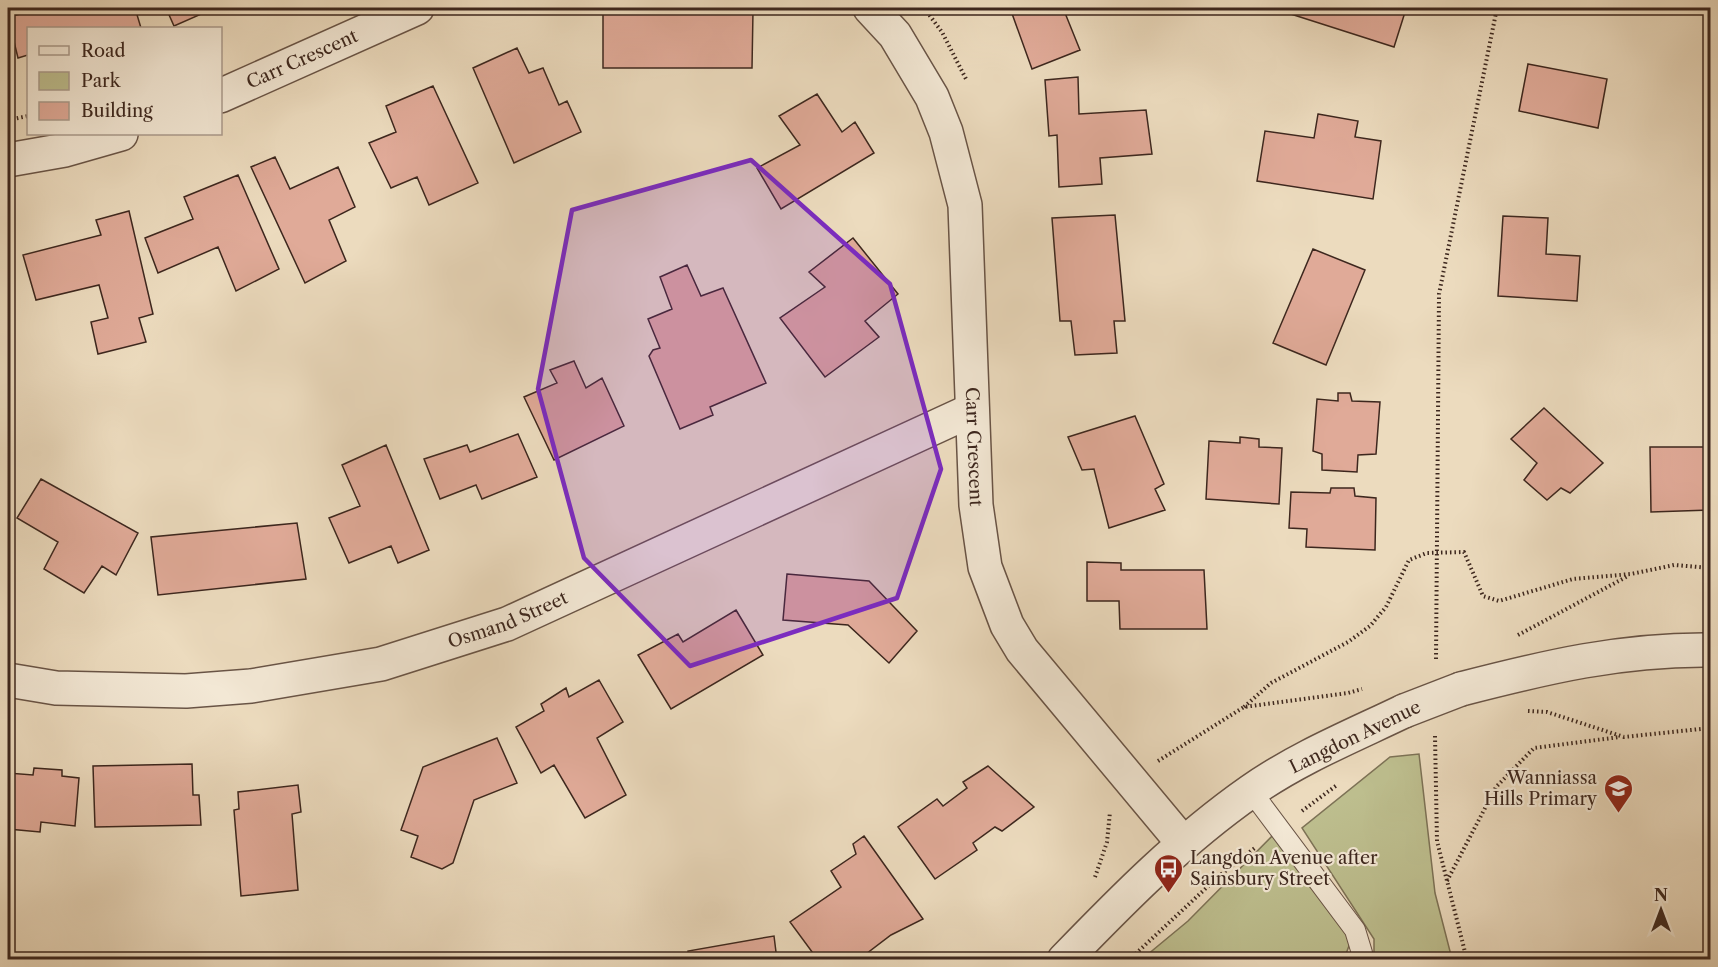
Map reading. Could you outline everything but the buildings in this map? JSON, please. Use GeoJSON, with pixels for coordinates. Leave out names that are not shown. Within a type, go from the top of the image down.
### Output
{"type":"FeatureCollection","features":[{"type":"Feature","properties":{"kind":"street","name":"Carr Crescent"},"geometry":{"type":"LineString","coordinates":[[222,95],[417,8]]}},
{"type":"Feature","properties":{"kind":"street","name":"Carr Crescent"},"geometry":{"type":"LineString","coordinates":[[870,8],[895,35],[932,97],[946,132],[965,205],[976,505],[985,567],[1007,625],[1023,650],[1183,843]]}},
{"type":"Feature","properties":{"kind":"street"},"geometry":{"type":"LineString","coordinates":[[8,160],[65,150],[118,135]]}},
{"type":"Feature","properties":{"kind":"street","name":"Osmand Street"},"geometry":{"type":"LineString","coordinates":[[8,680],[56,688],[186,691],[251,686],[381,664],[507,624],[972,410]]}},
{"type":"Feature","properties":{"kind":"street","name":"Langdon Avenue"},"geometry":{"type":"LineString","coordinates":[[1064,960],[1119,903],[1183,843],[1251,791],[1300,761],[1404,711],[1461,689],[1562,663],[1671,649],[1710,650]]}},
{"type":"Feature","properties":{"kind":"lane"},"geometry":{"type":"LineString","coordinates":[[1251,791],[1355,930],[1362,953],[1361,960]]}},
{"type":"Feature","properties":{"kind":"path"},"geometry":{"type":"LineString","coordinates":[[924,8],[942,32],[969,90]]}},
{"type":"Feature","properties":{"kind":"path"},"geometry":{"type":"LineString","coordinates":[[1436,665],[1439,294],[1497,8]]}},
{"type":"Feature","properties":{"kind":"path"},"geometry":{"type":"LineString","coordinates":[[8,120],[27,116]]}},
{"type":"Feature","properties":{"kind":"path"},"geometry":{"type":"LineString","coordinates":[[1244,707],[1271,683],[1348,642],[1370,626],[1386,607],[1408,560],[1437,553],[1464,552],[1484,596],[1498,601],[1574,579],[1631,574],[1674,565],[1710,568]]}},
{"type":"Feature","properties":{"kind":"path"},"geometry":{"type":"LineString","coordinates":[[1510,639],[1532,630],[1631,574]]}},
{"type":"Feature","properties":{"kind":"path"},"geometry":{"type":"LineString","coordinates":[[1523,711],[1547,712],[1624,737]]}},
{"type":"Feature","properties":{"kind":"path"},"geometry":{"type":"LineString","coordinates":[[1435,728],[1437,841],[1467,960]]}},
{"type":"Feature","properties":{"kind":"path"},"geometry":{"type":"LineString","coordinates":[[1447,881],[1496,787],[1534,748],[1710,728]]}},
{"type":"Feature","properties":{"kind":"path"},"geometry":{"type":"LineString","coordinates":[[1154,750],[1169,767]]}},
{"type":"Feature","properties":{"kind":"highlighted area"},"geometry":{"type":"Polygon","coordinates":[[[751,160],[890,284],[941,469],[897,598],[690,666],[584,558],[538,389],[572,210],[751,160]]]}},
{"type":"Feature","properties":{"kind":"green space"},"geometry":{"type":"Polygon","coordinates":[[[1419,754],[1435,893],[1452,959],[1374,959],[1374,939],[1302,828],[1390,757],[1419,754]]]}},
{"type":"Feature","properties":{"kind":"green space"},"geometry":{"type":"Polygon","coordinates":[[[1279,829],[1355,930],[1344,959],[1141,960],[1188,921],[1279,829]]]}},
{"type":"Feature","properties":{"kind":"place","name":"Wanniassa Hills Primary"},"geometry":{"type":"Point","coordinates":[1618,814]}},
{"type":"Feature","properties":{"kind":"place","name":"Langdon Avenue after Sainsbury Street"},"geometry":{"type":"Point","coordinates":[1169,894]}}]}
